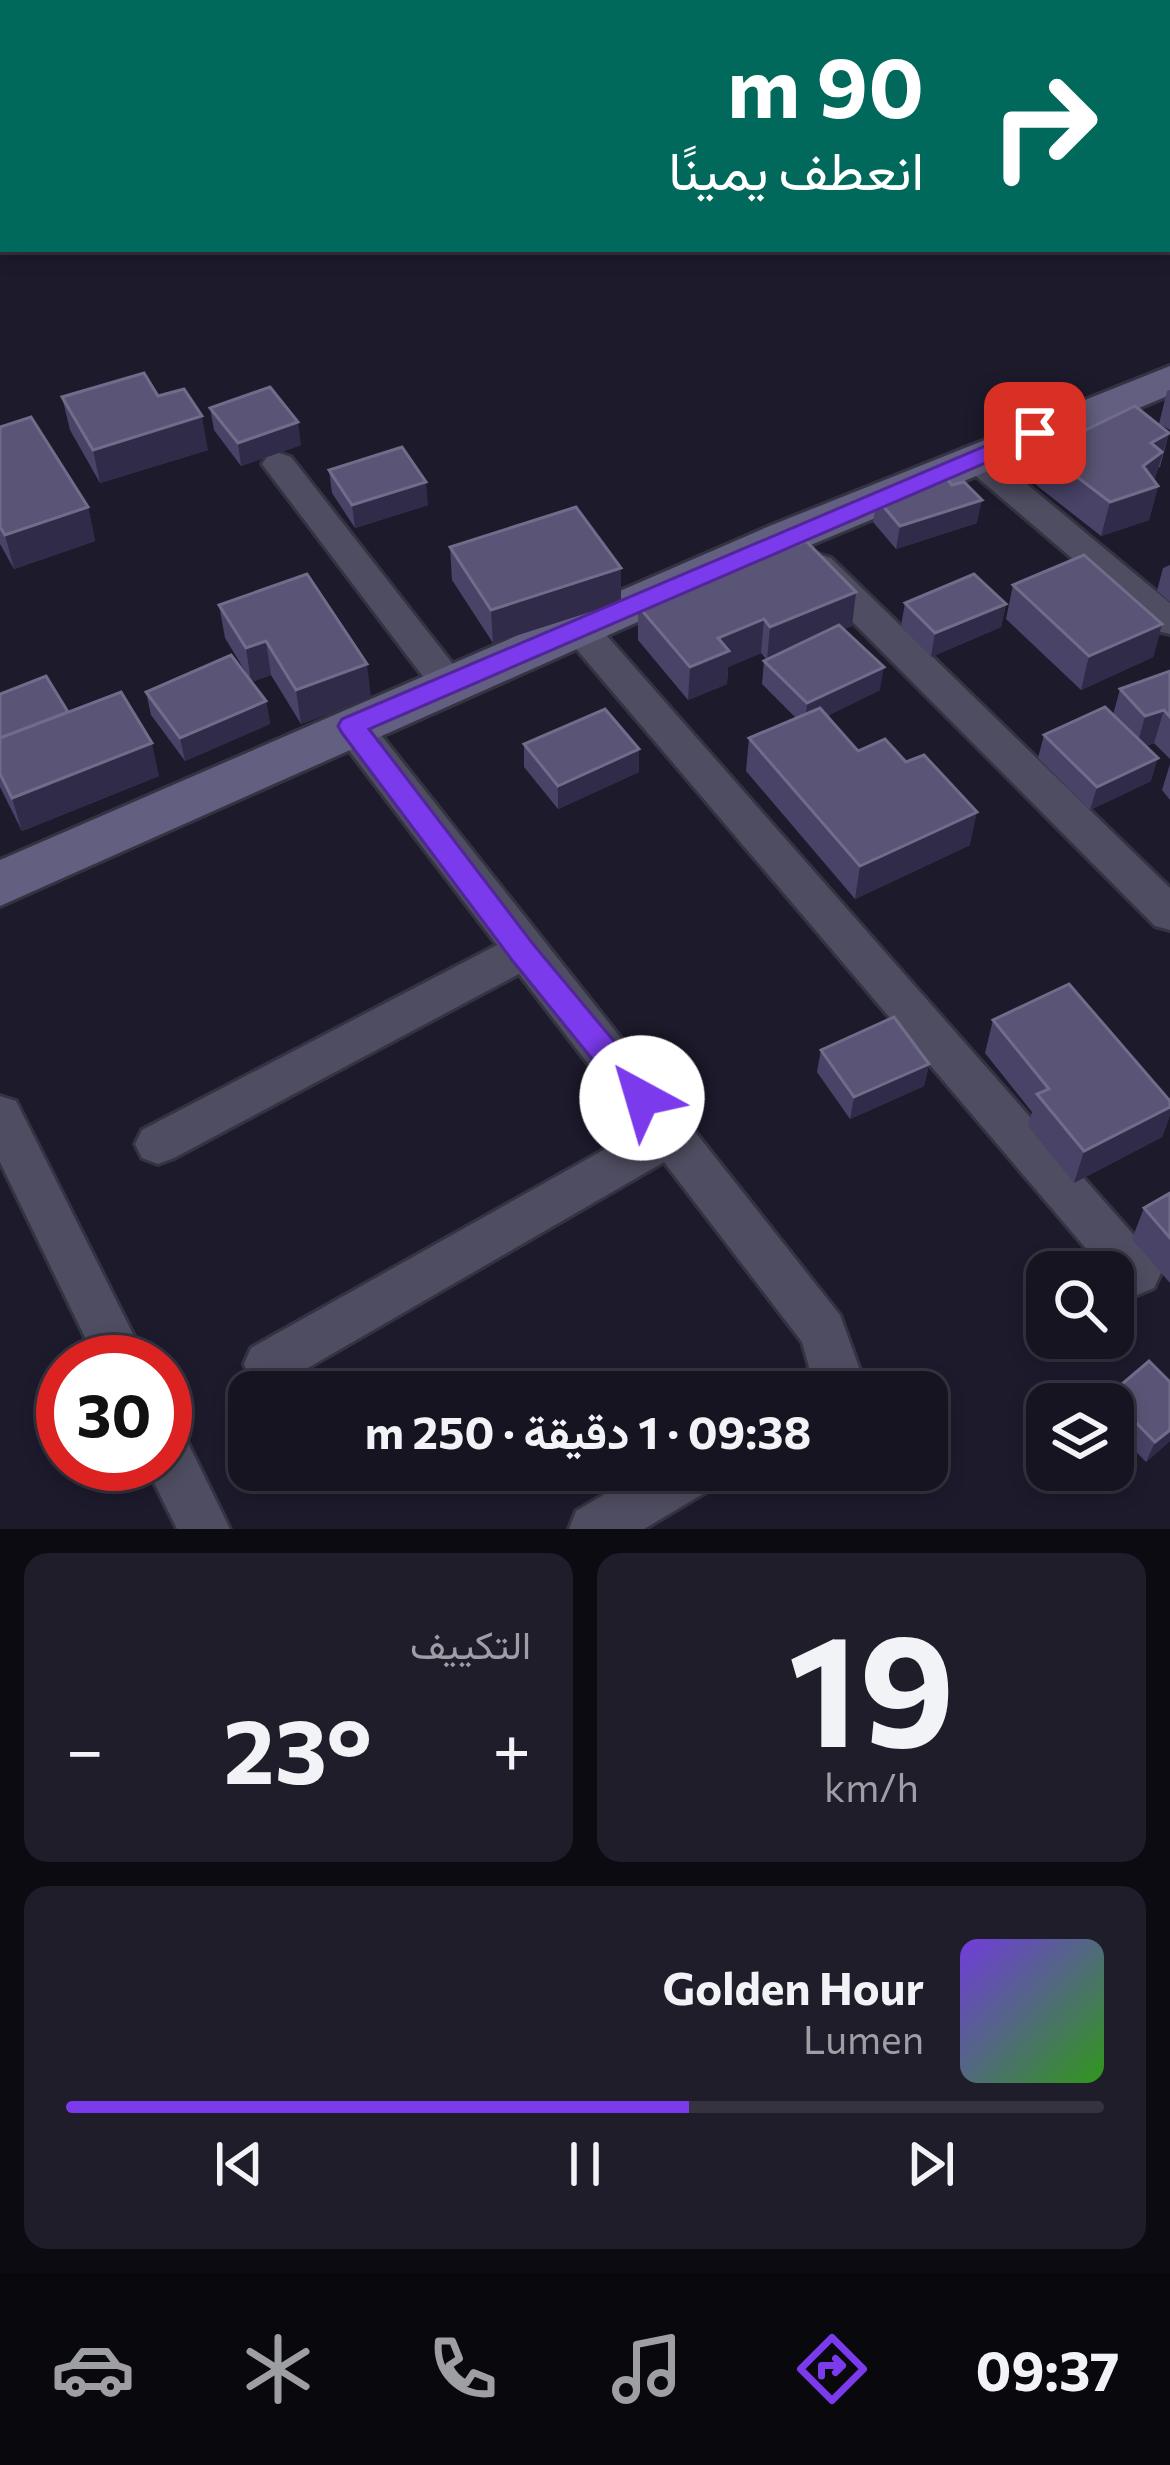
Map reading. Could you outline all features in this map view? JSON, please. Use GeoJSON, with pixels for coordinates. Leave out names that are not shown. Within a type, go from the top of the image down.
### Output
{"type":"FeatureCollection","features":[{"type":"Feature","properties":{"kind":"street"},"geometry":{"type":"LineString","coordinates":[[0,884],[789,536],[1170,379]]}},
{"type":"Feature","properties":{"kind":"street"},"geometry":{"type":"LineString","coordinates":[[975,458],[1170,622]]}},
{"type":"Feature","properties":{"kind":"street"},"geometry":{"type":"LineString","coordinates":[[279,464],[450,686]]}},
{"type":"Feature","properties":{"kind":"street"},"geometry":{"type":"LineString","coordinates":[[789,536],[1170,914]]}},
{"type":"Feature","properties":{"kind":"street"},"geometry":{"type":"LineString","coordinates":[[580,629],[1137,1273]]}},
{"type":"Feature","properties":{"kind":"street"},"geometry":{"type":"LineString","coordinates":[[352,726],[522,952],[672,1134],[823,1331],[835,1371]]}},
{"type":"Feature","properties":{"kind":"street"},"geometry":{"type":"LineString","coordinates":[[158,1144],[522,952]]}},
{"type":"Feature","properties":{"kind":"street"},"geometry":{"type":"LineString","coordinates":[[0,1115],[109,1335]]}},
{"type":"Feature","properties":{"kind":"street"},"geometry":{"type":"LineString","coordinates":[[269,1364],[672,1134]]}},
{"type":"Feature","properties":{"kind":"street"},"geometry":{"type":"LineString","coordinates":[[185,1491],[204,1529]]}},
{"type":"Feature","properties":{"kind":"street"},"geometry":{"type":"LineString","coordinates":[[595,1529],[659,1491]]}},
{"type":"Feature","properties":{"kind":"building"},"geometry":{"type":"Polygon","coordinates":[[[144,373],[158,396],[184,389],[202,416],[93,450],[62,397],[144,373]]]}},
{"type":"Feature","properties":{"kind":"building"},"geometry":{"type":"Polygon","coordinates":[[[270,387],[298,422],[238,443],[210,408],[270,387]]]}},
{"type":"Feature","properties":{"kind":"building"},"geometry":{"type":"Polygon","coordinates":[[[1135,406],[1169,433],[1151,443],[1162,452],[1143,466],[1158,486],[1110,502],[1043,451],[1135,406]]]}},
{"type":"Feature","properties":{"kind":"building"},"geometry":{"type":"Polygon","coordinates":[[[31,417],[88,507],[5,535],[0,527],[0,427],[31,417]]]}},
{"type":"Feature","properties":{"kind":"building"},"geometry":{"type":"Polygon","coordinates":[[[402,447],[426,482],[352,505],[329,470],[402,447]]]}},
{"type":"Feature","properties":{"kind":"building"},"geometry":{"type":"Polygon","coordinates":[[[946,478],[952,485],[964,482],[982,500],[900,526],[877,499],[946,478]]]}},
{"type":"Feature","properties":{"kind":"building"},"geometry":{"type":"Polygon","coordinates":[[[576,507],[621,568],[491,610],[450,547],[576,507]]]}},
{"type":"Feature","properties":{"kind":"building"},"geometry":{"type":"Polygon","coordinates":[[[806,541],[856,592],[770,627],[764,619],[718,638],[729,651],[690,667],[638,606],[806,541]]]}},
{"type":"Feature","properties":{"kind":"building"},"geometry":{"type":"Polygon","coordinates":[[[1084,555],[1162,624],[1089,656],[1013,585],[1084,555]]]}},
{"type":"Feature","properties":{"kind":"building"},"geometry":{"type":"Polygon","coordinates":[[[307,574],[367,664],[296,690],[266,641],[246,648],[219,605],[307,574]]]}},
{"type":"Feature","properties":{"kind":"building"},"geometry":{"type":"Polygon","coordinates":[[[974,574],[1006,604],[935,633],[905,603],[974,574]]]}},
{"type":"Feature","properties":{"kind":"building"},"geometry":{"type":"Polygon","coordinates":[[[839,625],[884,667],[807,703],[764,661],[839,625]]]}},
{"type":"Feature","properties":{"kind":"building"},"geometry":{"type":"Polygon","coordinates":[[[231,655],[266,701],[180,738],[146,692],[231,655]]]}},
{"type":"Feature","properties":{"kind":"building"},"geometry":{"type":"Polygon","coordinates":[[[1170,671],[1170,717],[1164,710],[1145,716],[1120,689],[1170,671]]]}},
{"type":"Feature","properties":{"kind":"building"},"geometry":{"type":"Polygon","coordinates":[[[46,676],[68,712],[0,738],[0,694],[46,676]]]}},
{"type":"Feature","properties":{"kind":"building"},"geometry":{"type":"Polygon","coordinates":[[[121,692],[152,743],[12,798],[0,774],[0,738],[121,692]]]}},
{"type":"Feature","properties":{"kind":"building"},"geometry":{"type":"Polygon","coordinates":[[[1105,707],[1158,758],[1097,787],[1044,735],[1105,707]]]}},
{"type":"Feature","properties":{"kind":"building"},"geometry":{"type":"Polygon","coordinates":[[[820,708],[858,751],[885,739],[906,762],[924,755],[977,812],[860,866],[749,738],[820,708]]]}},
{"type":"Feature","properties":{"kind":"building"},"geometry":{"type":"Polygon","coordinates":[[[605,709],[639,749],[558,786],[524,744],[605,709]]]}},
{"type":"Feature","properties":{"kind":"building"},"geometry":{"type":"Polygon","coordinates":[[[1069,984],[1170,1101],[1170,1107],[1084,1151],[1037,1094],[1049,1089],[993,1020],[1069,984]]]}},
{"type":"Feature","properties":{"kind":"building"},"geometry":{"type":"Polygon","coordinates":[[[894,1017],[929,1064],[854,1097],[821,1050],[894,1017]]]}},
{"type":"Feature","properties":{"kind":"building"},"geometry":{"type":"Polygon","coordinates":[[[1170,1193],[1170,1238],[1144,1208],[1170,1193]]]}},
{"type":"Feature","properties":{"kind":"building"},"geometry":{"type":"Polygon","coordinates":[[[1149,1361],[1170,1382],[1170,1430],[1155,1442],[1134,1421],[1134,1383],[1123,1383],[1149,1361]]]}},
{"type":"Feature","properties":{"kind":"route"},"geometry":{"type":"LineString","coordinates":[[642,1098],[522,952],[352,726],[1035,433]]}}]}
